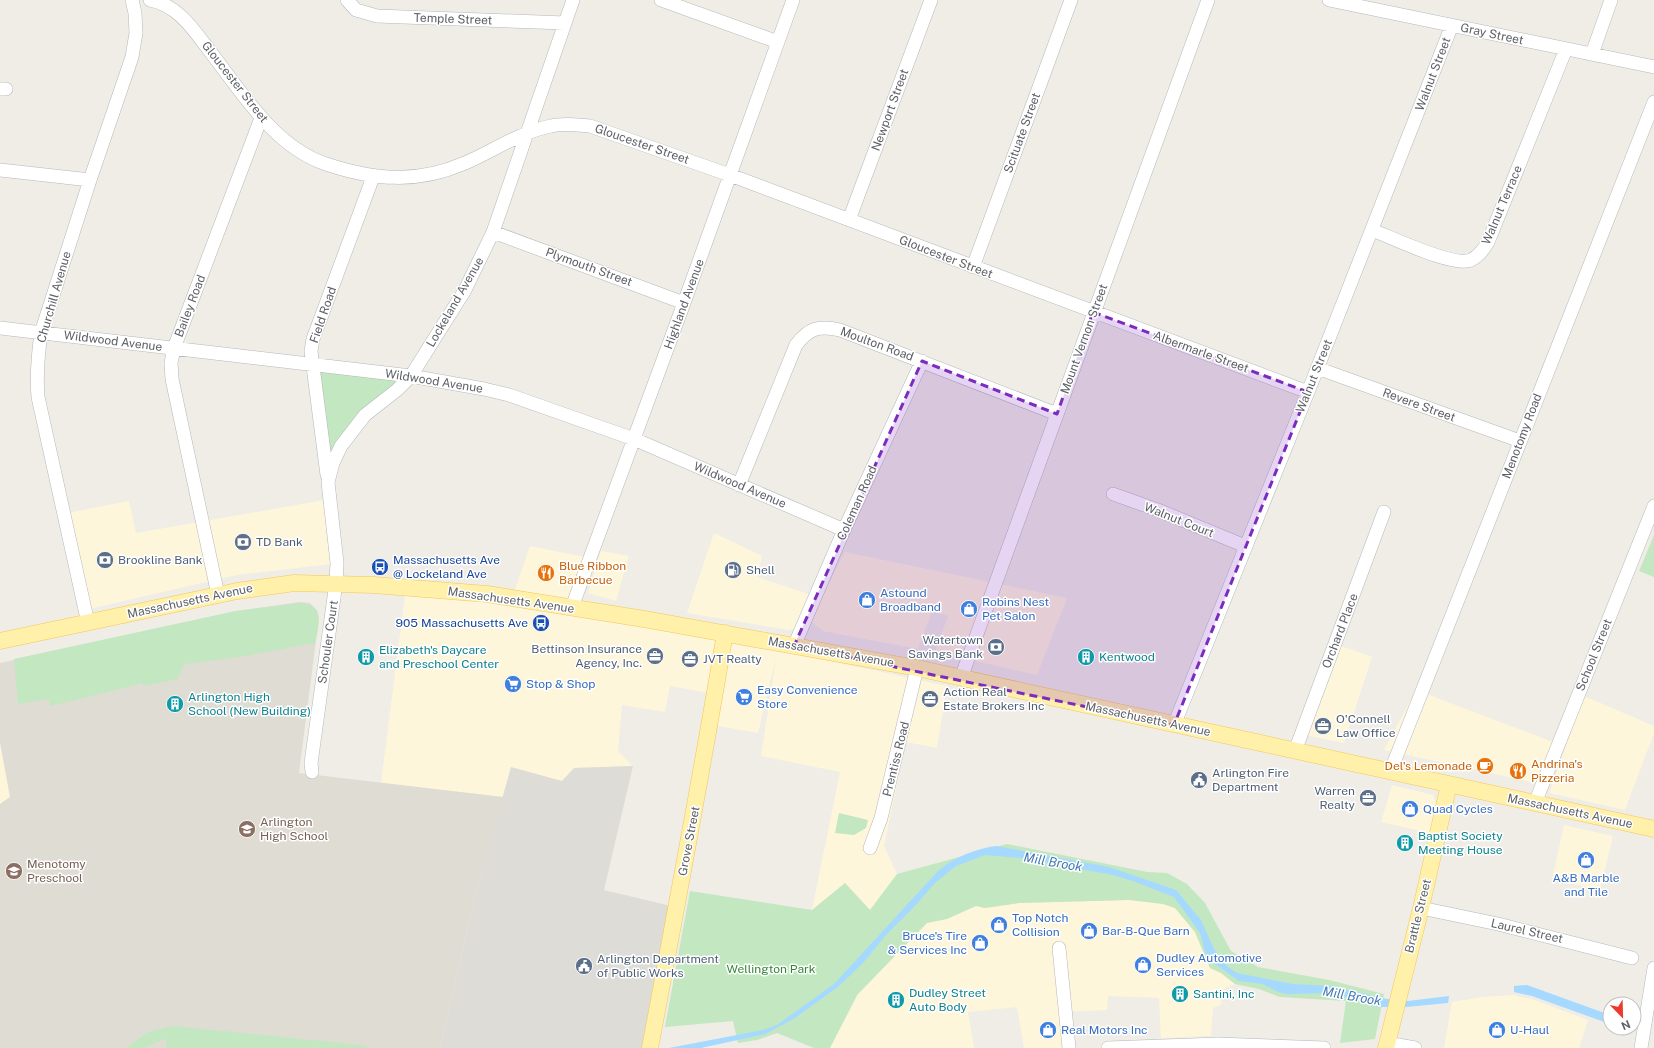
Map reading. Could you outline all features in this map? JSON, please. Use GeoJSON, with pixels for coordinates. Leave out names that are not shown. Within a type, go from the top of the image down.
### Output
{"type":"FeatureCollection","features":[{"type":"Feature","properties":{"kind":"main road","name":"Massachusetts Avenue"},"geometry":{"type":"LineString","coordinates":[[0,642],[218,595],[279,584],[336,583],[487,594],[725,633],[917,668],[1174,725],[1391,770],[1654,829]]}},
{"type":"Feature","properties":{"kind":"main road","name":"Grove Street"},"geometry":{"type":"LineString","coordinates":[[650,1048],[679,886],[692,826],[725,633]]}},
{"type":"Feature","properties":{"kind":"main road","name":"Brattle Street"},"geometry":{"type":"LineString","coordinates":[[1387,1045],[1421,908],[1449,784]]}},
{"type":"Feature","properties":{"kind":"street","name":"Churchill Avenue"},"geometry":{"type":"LineString","coordinates":[[88,623],[38,397],[36,378],[41,333],[90,180],[132,57],[136,33],[135,13],[132,0]]}},
{"type":"Feature","properties":{"kind":"street","name":"Gloucester Street"},"geometry":{"type":"LineString","coordinates":[[150,0],[172,8],[189,24],[261,118],[281,137],[304,154],[323,164],[373,177],[395,178],[420,176],[441,172],[464,164],[527,133],[551,125],[570,124],[590,126],[730,175],[1093,312]]}},
{"type":"Feature","properties":{"kind":"street","name":"Temple Street"},"geometry":{"type":"LineString","coordinates":[[347,0],[356,10],[377,16],[565,23]]}},
{"type":"Feature","properties":{"kind":"street","name":"Lockeland Avenue"},"geometry":{"type":"LineString","coordinates":[[336,583],[337,566],[328,482],[333,463],[341,446],[353,428],[365,415],[397,390],[411,376],[465,290],[493,232],[573,0]]}},
{"type":"Feature","properties":{"kind":"street"},"geometry":{"type":"LineString","coordinates":[[661,0],[778,42]]}},
{"type":"Feature","properties":{"kind":"street","name":"Highland Avenue"},"geometry":{"type":"LineString","coordinates":[[572,607],[684,303],[793,0]]}},
{"type":"Feature","properties":{"kind":"street","name":"Newport Street"},"geometry":{"type":"LineString","coordinates":[[849,220],[931,0]]}},
{"type":"Feature","properties":{"kind":"street","name":"Scituate Street"},"geometry":{"type":"LineString","coordinates":[[973,267],[1072,0]]}},
{"type":"Feature","properties":{"kind":"street","name":"Mount Vernon Street"},"geometry":{"type":"LineString","coordinates":[[961,678],[1019,525],[1093,312],[1208,0]]}},
{"type":"Feature","properties":{"kind":"street"},"geometry":{"type":"LineString","coordinates":[[1592,54],[1611,0]]}},
{"type":"Feature","properties":{"kind":"street","name":"Gray Street"},"geometry":{"type":"LineString","coordinates":[[1337,1],[1654,67]]}},
{"type":"Feature","properties":{"kind":"street","name":"Walnut Street"},"geometry":{"type":"LineString","coordinates":[[1174,725],[1318,368],[1452,26]]}},
{"type":"Feature","properties":{"kind":"street","name":"Walnut Terrace"},"geometry":{"type":"LineString","coordinates":[[1372,230],[1452,261],[1470,261],[1478,256],[1488,242],[1566,49]]}},
{"type":"Feature","properties":{"kind":"street","name":"Menotomy Road"},"geometry":{"type":"LineString","coordinates":[[1391,770],[1654,102]]}},
{"type":"Feature","properties":{"kind":"street","name":"Bailey Road"},"geometry":{"type":"LineString","coordinates":[[218,595],[172,378],[171,363],[174,348],[261,118]]}},
{"type":"Feature","properties":{"kind":"street"},"geometry":{"type":"LineString","coordinates":[[0,170],[90,180]]}},
{"type":"Feature","properties":{"kind":"street","name":"Field Road"},"geometry":{"type":"LineString","coordinates":[[328,482],[312,365],[313,339],[373,177]]}},
{"type":"Feature","properties":{"kind":"street","name":"Plymouth Street"},"geometry":{"type":"LineString","coordinates":[[493,232],[684,303]]}},
{"type":"Feature","properties":{"kind":"street","name":"Albermarle Street"},"geometry":{"type":"LineString","coordinates":[[1093,312],[1308,392]]}},
{"type":"Feature","properties":{"kind":"street","name":"Moulton Road"},"geometry":{"type":"LineString","coordinates":[[739,484],[796,345],[803,336],[815,329],[827,327],[840,330],[1057,414]]}},
{"type":"Feature","properties":{"kind":"street","name":"Wildwood Avenue"},"geometry":{"type":"LineString","coordinates":[[0,328],[411,376],[460,384],[509,395],[634,439],[844,530]]}},
{"type":"Feature","properties":{"kind":"street","name":"Coleman Road"},"geometry":{"type":"LineString","coordinates":[[794,646],[844,530],[922,361]]}},
{"type":"Feature","properties":{"kind":"street","name":"Revere Street"},"geometry":{"type":"LineString","coordinates":[[1318,368],[1520,441]]}},
{"type":"Feature","properties":{"kind":"street","name":"Walnut Court"},"geometry":{"type":"LineString","coordinates":[[1113,494],[1158,510],[1245,546]]}},
{"type":"Feature","properties":{"kind":"street","name":"School Street"},"geometry":{"type":"LineString","coordinates":[[1535,803],[1654,506]]}},
{"type":"Feature","properties":{"kind":"street","name":"Orchard Place"},"geometry":{"type":"LineString","coordinates":[[1296,751],[1384,512]]}},
{"type":"Feature","properties":{"kind":"street","name":"Schouler Court"},"geometry":{"type":"LineString","coordinates":[[312,772],[311,763],[336,583]]}},
{"type":"Feature","properties":{"kind":"street","name":"Prentiss Road"},"geometry":{"type":"LineString","coordinates":[[870,848],[881,818],[917,668]]}},
{"type":"Feature","properties":{"kind":"street","name":"Laurel Street"},"geometry":{"type":"LineString","coordinates":[[1421,908],[1498,924],[1632,958]]}},
{"type":"Feature","properties":{"kind":"street"},"geometry":{"type":"LineString","coordinates":[[1059,948],[1069,1048]]}},
{"type":"Feature","properties":{"kind":"street"},"geometry":{"type":"LineString","coordinates":[[1640,1048],[1654,968]]}},
{"type":"Feature","properties":{"kind":"street"},"geometry":{"type":"LineString","coordinates":[[1108,1048],[1224,1044],[1324,1048]]}},
{"type":"Feature","properties":{"kind":"street"},"geometry":{"type":"LineString","coordinates":[[1387,1045],[1415,1048]]}},
{"type":"Feature","properties":{"kind":"highlighted area"},"geometry":{"type":"Polygon","coordinates":[[[1093,312],[1308,392],[1174,725],[794,646],[922,361],[1057,414],[1093,312]]]}},
{"type":"Feature","properties":{"kind":"shaded area"},"geometry":{"type":"Polygon","coordinates":[[[325,500],[327,536],[331,564],[237,575],[89,609],[67,513],[129,501],[136,533],[325,500]]]}},
{"type":"Feature","properties":{"kind":"shaded area"},"geometry":{"type":"Polygon","coordinates":[[[714,533],[762,556],[757,577],[821,598],[845,552],[1067,598],[1037,675],[935,652],[948,616],[932,611],[918,649],[823,631],[813,623],[789,630],[687,613],[714,533]]]}},
{"type":"Feature","properties":{"kind":"shaded area"},"geometry":{"type":"Polygon","coordinates":[[[530,546],[590,558],[572,607],[725,633],[715,694],[670,686],[665,712],[622,705],[618,751],[633,766],[574,768],[562,781],[511,768],[503,797],[381,783],[406,587],[512,598],[530,546]]]}},
{"type":"Feature","properties":{"kind":"shaded area"},"geometry":{"type":"Polygon","coordinates":[[[601,551],[629,556],[616,601],[588,593],[601,551]]]}},
{"type":"Feature","properties":{"kind":"shaded area","name":"Arlington High School"},"geometry":{"type":"Polygon","coordinates":[[[300,602],[310,603],[317,610],[319,617],[299,773],[503,797],[475,897],[440,1048],[0,1048],[0,804],[10,797],[0,743],[0,663],[236,611],[300,602]]]}},
{"type":"Feature","properties":{"kind":"shaded area"},"geometry":{"type":"Polygon","coordinates":[[[728,638],[947,686],[937,748],[906,742],[884,846],[897,874],[870,910],[845,883],[812,910],[840,772],[761,756],[776,658],[758,733],[713,725],[728,638]]]}},
{"type":"Feature","properties":{"kind":"shaded area"},"geometry":{"type":"Polygon","coordinates":[[[1330,642],[1372,657],[1344,743],[1295,733],[1330,642]]]}},
{"type":"Feature","properties":{"kind":"shaded area"},"geometry":{"type":"Polygon","coordinates":[[[1416,690],[1553,742],[1536,783],[1384,750],[1416,690]]]}},
{"type":"Feature","properties":{"kind":"shaded area"},"geometry":{"type":"Polygon","coordinates":[[[1584,696],[1654,726],[1654,733],[1625,810],[1549,793],[1584,696]]]}},
{"type":"Feature","properties":{"kind":"shaded area"},"geometry":{"type":"Polygon","coordinates":[[[0,730],[10,797],[0,804],[0,730]]]}},
{"type":"Feature","properties":{"kind":"shaded area","name":"Arlington Department of Public Works"},"geometry":{"type":"Polygon","coordinates":[[[633,766],[604,890],[671,906],[644,1048],[440,1048],[475,897],[511,767],[562,781],[574,768],[633,766]]]}},
{"type":"Feature","properties":{"kind":"shaded area","name":"Quad Cycles"},"geometry":{"type":"Polygon","coordinates":[[[1392,785],[1433,795],[1437,806],[1430,833],[1381,822],[1392,785]]]}},
{"type":"Feature","properties":{"kind":"shaded area"},"geometry":{"type":"Polygon","coordinates":[[[1564,825],[1613,836],[1600,890],[1552,879],[1564,825]]]}},
{"type":"Feature","properties":{"kind":"shaded area"},"geometry":{"type":"Polygon","coordinates":[[[1131,900],[1163,904],[1175,908],[1195,932],[1210,968],[1221,973],[1235,984],[1219,991],[1222,1004],[1213,1008],[1211,1036],[1161,1038],[1159,998],[1108,996],[1107,1010],[1060,1012],[1062,1048],[1024,1048],[1017,1007],[968,1012],[974,1048],[830,1048],[859,993],[927,923],[948,918],[976,906],[985,908],[1019,903],[1131,900]]]}},
{"type":"Feature","properties":{"kind":"shaded area"},"geometry":{"type":"Polygon","coordinates":[[[1513,995],[1535,1000],[1588,1020],[1579,1048],[1444,1048],[1452,1002],[1482,997],[1513,995]]]}},
{"type":"Feature","properties":{"kind":"green space"},"geometry":{"type":"Polygon","coordinates":[[[312,365],[411,376],[365,415],[328,482],[312,365]]]}},
{"type":"Feature","properties":{"kind":"green space"},"geometry":{"type":"Polygon","coordinates":[[[1654,535],[1654,577],[1639,571],[1654,535]]]}},
{"type":"Feature","properties":{"kind":"green space"},"geometry":{"type":"Polygon","coordinates":[[[301,603],[309,605],[317,612],[318,624],[315,644],[240,657],[184,664],[178,679],[143,686],[143,683],[51,706],[48,699],[18,704],[14,659],[236,611],[301,603]]]}},
{"type":"Feature","properties":{"kind":"green space"},"geometry":{"type":"Polygon","coordinates":[[[839,813],[868,820],[866,828],[854,835],[835,833],[839,813]]]}},
{"type":"Feature","properties":{"kind":"green space","name":"Wellington Park"},"geometry":{"type":"Polygon","coordinates":[[[1007,844],[1147,872],[1167,873],[1187,884],[1205,903],[1231,951],[1258,967],[1329,980],[1384,994],[1375,1039],[1340,1043],[1346,1001],[1280,997],[1259,989],[1235,984],[1221,973],[1210,968],[1195,932],[1175,908],[1163,904],[1129,900],[1019,903],[985,908],[976,906],[947,919],[927,923],[857,995],[830,1048],[814,1048],[777,1033],[757,1040],[738,1043],[733,1021],[665,1027],[690,891],[812,910],[845,883],[870,910],[897,874],[1007,844]]]}},
{"type":"Feature","properties":{"kind":"green space"},"geometry":{"type":"Polygon","coordinates":[[[173,1026],[360,1045],[373,1048],[166,1048],[167,1038],[144,1048],[126,1048],[148,1032],[173,1026]]]}},
{"type":"Feature","properties":{"kind":"water","name":"Mill Brook"},"geometry":{"type":"Polygon","coordinates":[[[996,846],[1109,867],[1176,890],[1201,920],[1214,949],[1228,967],[1237,973],[1292,984],[1331,986],[1387,999],[1408,1001],[1449,996],[1448,1003],[1406,1007],[1377,1007],[1335,993],[1287,994],[1278,992],[1263,984],[1239,981],[1211,961],[1205,952],[1200,933],[1174,897],[1113,875],[1022,858],[985,855],[956,866],[935,883],[886,935],[863,963],[839,986],[795,1018],[765,1034],[701,1048],[669,1048],[763,1030],[777,1025],[834,984],[939,870],[966,854],[980,849],[996,846]]]}},
{"type":"Feature","properties":{"kind":"water"},"geometry":{"type":"Polygon","coordinates":[[[1527,985],[1602,1012],[1602,1021],[1532,996],[1514,992],[1514,986],[1527,985]]]}},
{"type":"Feature","properties":{"kind":"place","name":"TD Bank"},"geometry":{"type":"Point","coordinates":[243,542]}},
{"type":"Feature","properties":{"kind":"place","name":"Brookline Bank"},"geometry":{"type":"Point","coordinates":[105,560]}},
{"type":"Feature","properties":{"kind":"place","name":"Massachusetts Ave @ Lockeland Ave"},"geometry":{"type":"Point","coordinates":[380,567]}},
{"type":"Feature","properties":{"kind":"place","name":"Shell"},"geometry":{"type":"Point","coordinates":[733,570]}},
{"type":"Feature","properties":{"kind":"place","name":"Blue Ribbon Barbecue"},"geometry":{"type":"Point","coordinates":[546,573]}},
{"type":"Feature","properties":{"kind":"place","name":"Astound Broadband"},"geometry":{"type":"Point","coordinates":[867,600]}},
{"type":"Feature","properties":{"kind":"place","name":"Robins Nest Pet Salon"},"geometry":{"type":"Point","coordinates":[969,609]}},
{"type":"Feature","properties":{"kind":"place","name":"905 Massachusetts Ave"},"geometry":{"type":"Point","coordinates":[541,623]}},
{"type":"Feature","properties":{"kind":"place","name":"Watertown Savings Bank"},"geometry":{"type":"Point","coordinates":[996,647]}},
{"type":"Feature","properties":{"kind":"place","name":"Bettinson Insurance Agency, Inc."},"geometry":{"type":"Point","coordinates":[655,656]}},
{"type":"Feature","properties":{"kind":"place","name":"Elizabeth's Daycare and Preschool Center"},"geometry":{"type":"Point","coordinates":[366,657]}},
{"type":"Feature","properties":{"kind":"place","name":"Kentwood"},"geometry":{"type":"Point","coordinates":[1086,657]}},
{"type":"Feature","properties":{"kind":"place","name":"JVT Realty"},"geometry":{"type":"Point","coordinates":[690,659]}},
{"type":"Feature","properties":{"kind":"place","name":"Stop & Shop"},"geometry":{"type":"Point","coordinates":[513,684]}},
{"type":"Feature","properties":{"kind":"place","name":"Easy Convenience Store"},"geometry":{"type":"Point","coordinates":[744,697]}},
{"type":"Feature","properties":{"kind":"place","name":"Action Real Estate Brokers Inc"},"geometry":{"type":"Point","coordinates":[930,699]}},
{"type":"Feature","properties":{"kind":"place","name":"Arlington High School (New Building)"},"geometry":{"type":"Point","coordinates":[175,704]}},
{"type":"Feature","properties":{"kind":"place","name":"O'Connell Law Office"},"geometry":{"type":"Point","coordinates":[1323,726]}},
{"type":"Feature","properties":{"kind":"place","name":"Del's Lemonade"},"geometry":{"type":"Point","coordinates":[1485,766]}},
{"type":"Feature","properties":{"kind":"place","name":"Andrina's Pizzeria"},"geometry":{"type":"Point","coordinates":[1518,771]}},
{"type":"Feature","properties":{"kind":"place","name":"Arlington Fire Department"},"geometry":{"type":"Point","coordinates":[1199,780]}},
{"type":"Feature","properties":{"kind":"place","name":"Warren Realty"},"geometry":{"type":"Point","coordinates":[1368,798]}},
{"type":"Feature","properties":{"kind":"place","name":"Quad Cycles"},"geometry":{"type":"Point","coordinates":[1410,809]}},
{"type":"Feature","properties":{"kind":"place","name":"Arlington High School"},"geometry":{"type":"Point","coordinates":[247,829]}},
{"type":"Feature","properties":{"kind":"place","name":"Baptist Society Meeting House"},"geometry":{"type":"Point","coordinates":[1405,843]}},
{"type":"Feature","properties":{"kind":"place","name":"A&B Marble and Tile"},"geometry":{"type":"Point","coordinates":[1586,860]}},
{"type":"Feature","properties":{"kind":"place","name":"Menotomy Preschool"},"geometry":{"type":"Point","coordinates":[14,871]}},
{"type":"Feature","properties":{"kind":"place","name":"Top Notch Collision"},"geometry":{"type":"Point","coordinates":[999,925]}},
{"type":"Feature","properties":{"kind":"place","name":"Bar-B-Que Barn"},"geometry":{"type":"Point","coordinates":[1089,931]}},
{"type":"Feature","properties":{"kind":"place","name":"Bruce's Tire & Services Inc"},"geometry":{"type":"Point","coordinates":[980,943]}},
{"type":"Feature","properties":{"kind":"place","name":"Dudley Automotive Services"},"geometry":{"type":"Point","coordinates":[1143,965]}},
{"type":"Feature","properties":{"kind":"place","name":"Arlington Department of Public Works"},"geometry":{"type":"Point","coordinates":[584,966]}},
{"type":"Feature","properties":{"kind":"place","name":"Santini, Inc"},"geometry":{"type":"Point","coordinates":[1180,994]}},
{"type":"Feature","properties":{"kind":"place","name":"Dudley Street Auto Body"},"geometry":{"type":"Point","coordinates":[896,1000]}},
{"type":"Feature","properties":{"kind":"place","name":"Real Motors Inc"},"geometry":{"type":"Point","coordinates":[1048,1030]}},
{"type":"Feature","properties":{"kind":"place","name":"U-Haul"},"geometry":{"type":"Point","coordinates":[1497,1030]}}]}
